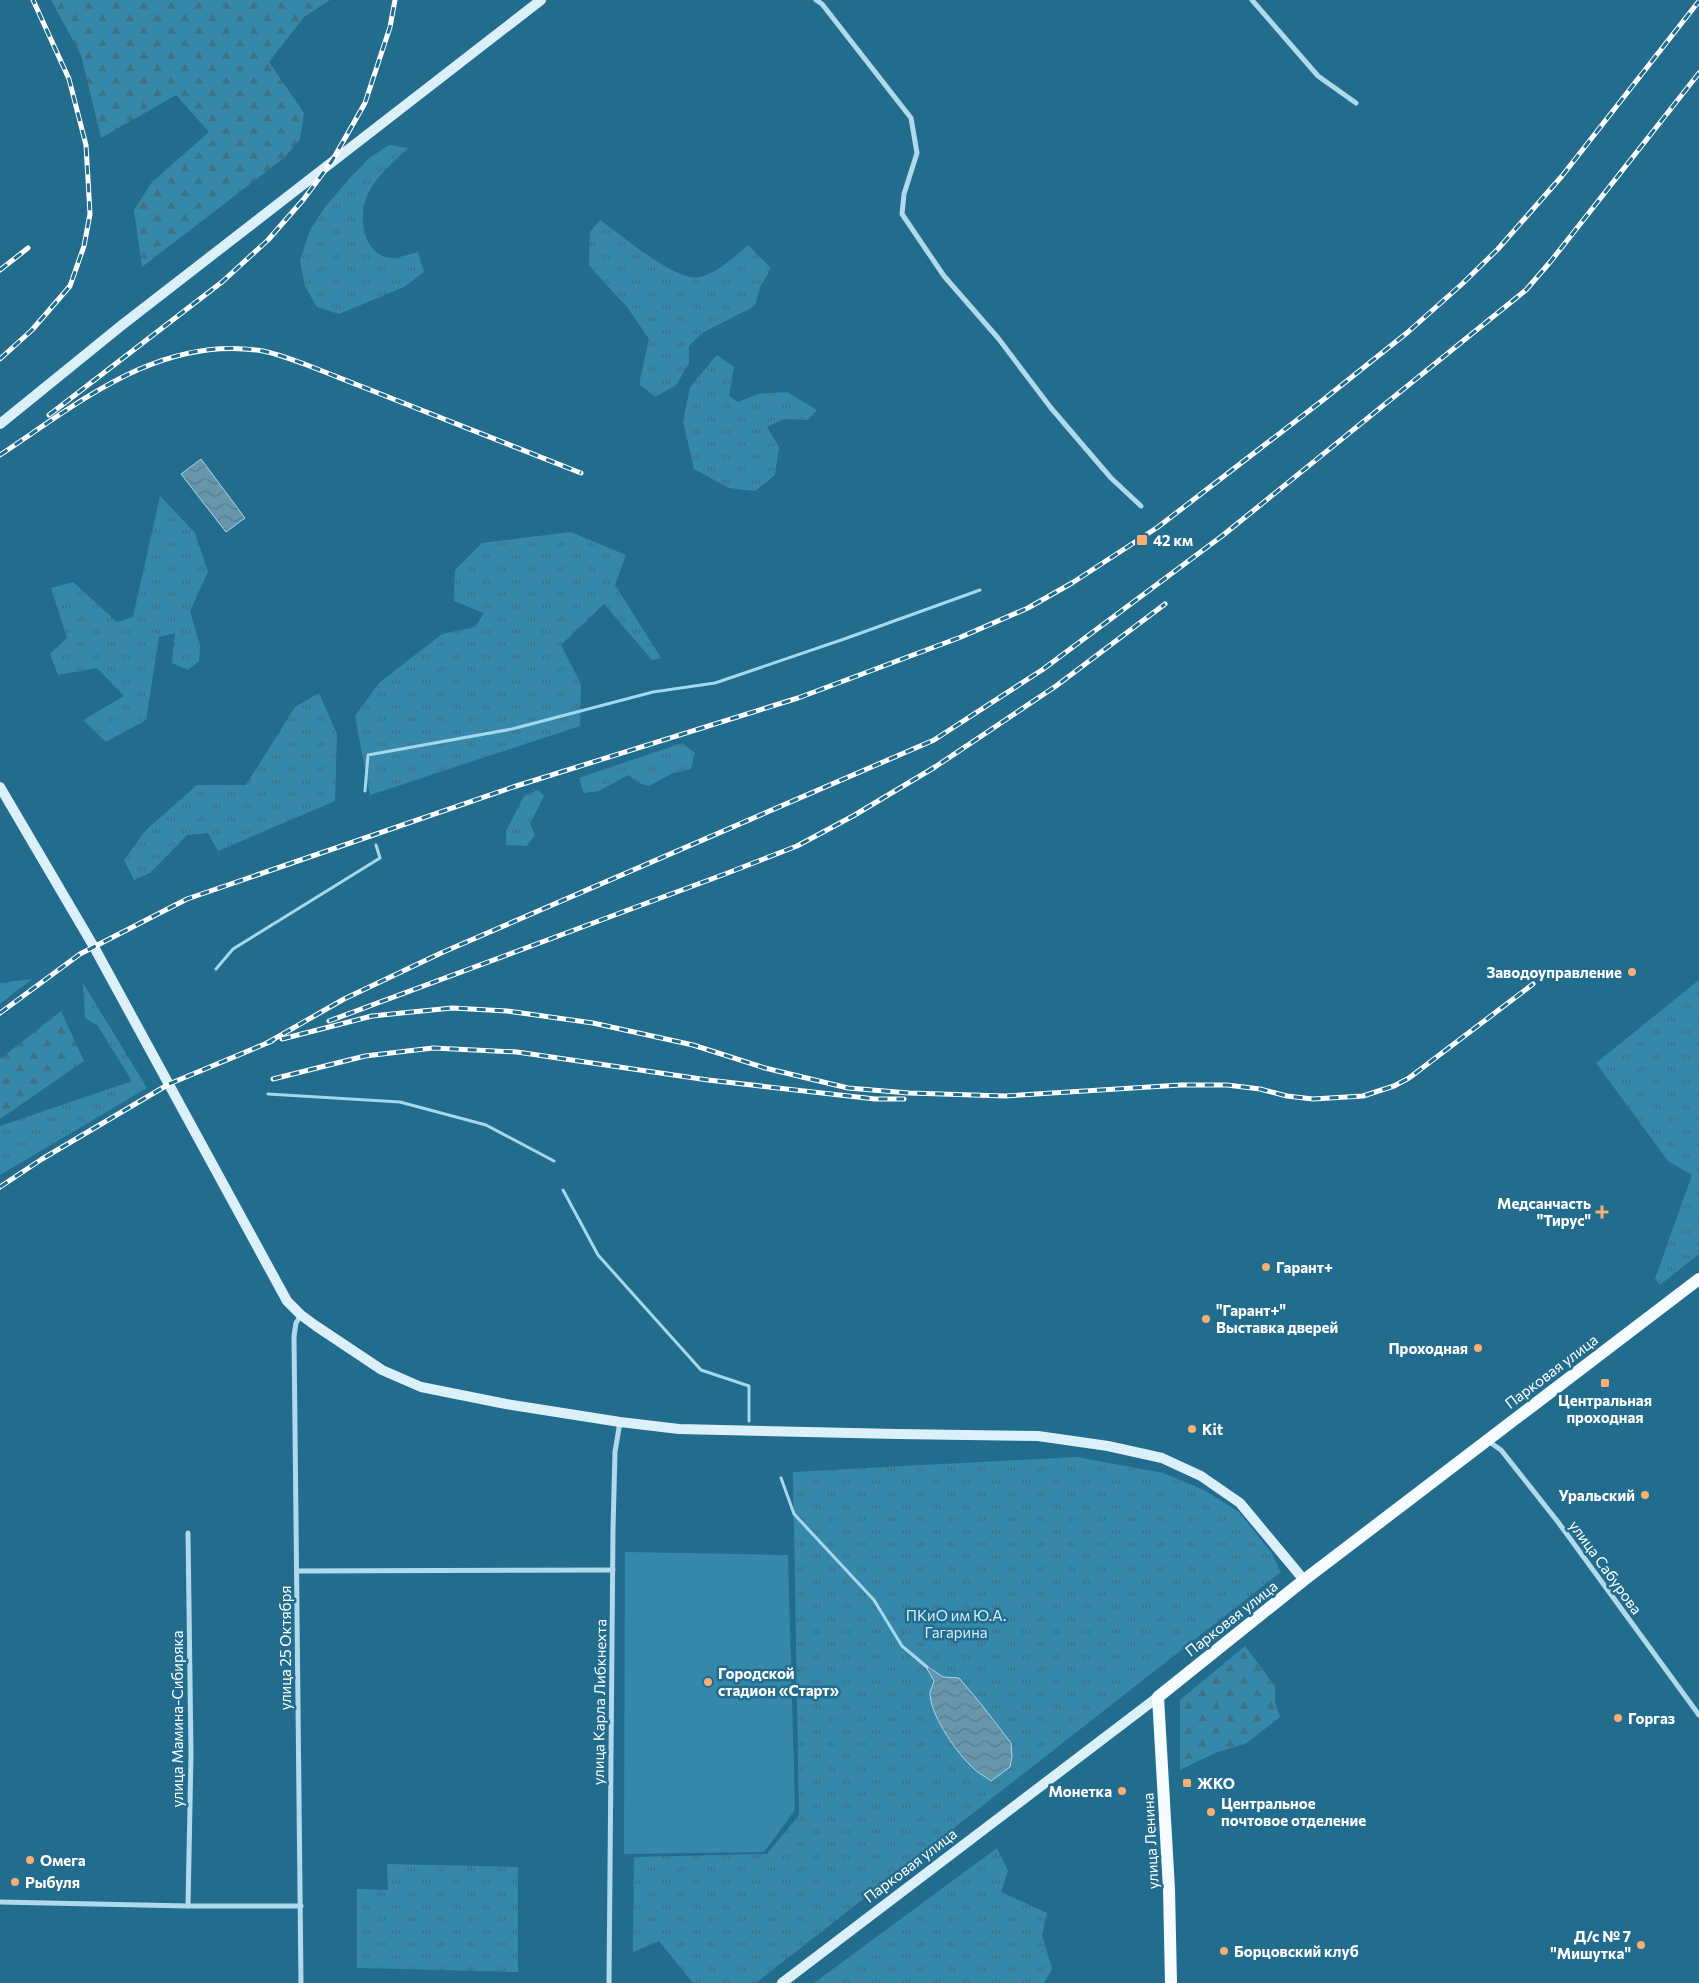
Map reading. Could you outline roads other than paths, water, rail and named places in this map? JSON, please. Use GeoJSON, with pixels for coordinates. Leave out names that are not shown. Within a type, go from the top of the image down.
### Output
{"type":"FeatureCollection","features":[{"type":"Feature","properties":{"kind":"main road","name":"Парковая улица"},"geometry":{"type":"LineString","coordinates":[[1158,1697],[1304,1580],[1699,1279]]}},
{"type":"Feature","properties":{"kind":"main road","name":"улица Ленина"},"geometry":{"type":"LineString","coordinates":[[1158,1697],[1169,1888],[1171,1983]]}},
{"type":"Feature","properties":{"kind":"street"},"geometry":{"type":"LineString","coordinates":[[0,424],[161,295],[541,0]]}},
{"type":"Feature","properties":{"kind":"street"},"geometry":{"type":"LineString","coordinates":[[816,0],[822,4],[911,118],[917,153],[904,194],[902,214],[944,276],[998,338],[1051,408],[1111,478],[1141,506]]}},
{"type":"Feature","properties":{"kind":"street"},"geometry":{"type":"LineString","coordinates":[[1252,0],[1318,76],[1356,103]]}},
{"type":"Feature","properties":{"kind":"street"},"geometry":{"type":"LineString","coordinates":[[0,787],[94,946],[287,1301],[302,1315],[382,1370],[421,1387],[506,1404],[620,1422],[679,1428],[915,1435],[1038,1436],[1108,1446],[1162,1458],[1201,1476],[1240,1503],[1304,1580]]}},
{"type":"Feature","properties":{"kind":"street","name":"улица 25 Октября"},"geometry":{"type":"LineString","coordinates":[[301,1983],[294,1336],[296,1323],[302,1315]]}},
{"type":"Feature","properties":{"kind":"street","name":"улица Карла Либкнехта"},"geometry":{"type":"LineString","coordinates":[[609,1983],[615,1452],[620,1422]]}},
{"type":"Feature","properties":{"kind":"street","name":"улица Сабурова"},"geometry":{"type":"LineString","coordinates":[[1487,1441],[1501,1450],[1558,1522],[1699,1715]]}},
{"type":"Feature","properties":{"kind":"street","name":"улица Мамина-Сибиряка"},"geometry":{"type":"LineString","coordinates":[[188,1533],[191,1754],[188,1906]]}},
{"type":"Feature","properties":{"kind":"street"},"geometry":{"type":"LineString","coordinates":[[297,1571],[613,1570]]}},
{"type":"Feature","properties":{"kind":"street","name":"Парковая улица"},"geometry":{"type":"LineString","coordinates":[[782,1983],[1158,1697]]}},
{"type":"Feature","properties":{"kind":"street"},"geometry":{"type":"LineString","coordinates":[[0,1902],[188,1906],[301,1906]]}},
{"type":"Feature","properties":{"kind":"water"},"geometry":{"type":"Polygon","coordinates":[[[201,459],[245,518],[226,532],[181,474],[201,459]]]}},
{"type":"Feature","properties":{"kind":"water"},"geometry":{"type":"Polygon","coordinates":[[[925,1665],[943,1677],[959,1678],[1011,1743],[1012,1756],[1010,1767],[991,1781],[969,1764],[944,1731],[931,1701],[930,1692],[934,1681],[925,1665]]]}},
{"type":"Feature","properties":{"kind":"waterway"},"geometry":{"type":"LineString","coordinates":[[365,791],[368,755],[512,729],[653,692],[715,683],[980,590]]}},
{"type":"Feature","properties":{"kind":"waterway"},"geometry":{"type":"LineString","coordinates":[[216,969],[233,949],[380,858],[376,845]]}},
{"type":"Feature","properties":{"kind":"waterway"},"geometry":{"type":"LineString","coordinates":[[268,1094],[400,1102],[486,1125],[554,1161]]}},
{"type":"Feature","properties":{"kind":"waterway"},"geometry":{"type":"LineString","coordinates":[[563,1190],[598,1255],[701,1370],[749,1386],[749,1421]]}},
{"type":"Feature","properties":{"kind":"waterway"},"geometry":{"type":"LineString","coordinates":[[781,1478],[794,1514],[874,1600],[902,1646],[927,1667]]}},
{"type":"Feature","properties":{"kind":"railway"},"geometry":{"type":"LineString","coordinates":[[0,359],[32,330],[70,286],[84,246],[90,214],[86,145],[69,79],[33,0]]}},
{"type":"Feature","properties":{"kind":"railway"},"geometry":{"type":"LineString","coordinates":[[49,415],[222,282],[268,240],[303,200],[332,161],[365,103],[390,27],[395,0]]}},
{"type":"Feature","properties":{"kind":"railway"},"geometry":{"type":"LineString","coordinates":[[0,1013],[80,954],[187,899],[513,787],[798,698],[961,637],[1028,608],[1072,583],[1158,527],[1323,400],[1408,332],[1462,284],[1498,249],[1562,176],[1699,1]]}},
{"type":"Feature","properties":{"kind":"railway"},"geometry":{"type":"LineString","coordinates":[[267,1043],[344,999],[441,953],[934,740],[1042,670],[1222,536],[1526,290],[1699,73]]}},
{"type":"Feature","properties":{"kind":"railway"},"geometry":{"type":"LineString","coordinates":[[0,270],[28,248]]}},
{"type":"Feature","properties":{"kind":"railway"},"geometry":{"type":"LineString","coordinates":[[0,455],[91,394],[123,377],[156,362],[190,353],[226,348],[263,351],[291,359],[581,473]]}},
{"type":"Feature","properties":{"kind":"railway"},"geometry":{"type":"LineString","coordinates":[[329,1021],[797,846],[853,816],[935,767],[1056,686],[1165,604]]}},
{"type":"Feature","properties":{"kind":"railway"},"geometry":{"type":"LineString","coordinates":[[282,1039],[372,1016],[452,1008],[507,1011],[593,1023],[693,1045],[765,1068],[848,1088],[909,1093],[1005,1096],[1181,1085],[1227,1085],[1313,1099],[1363,1096],[1394,1086],[1409,1078],[1533,984]]}},
{"type":"Feature","properties":{"kind":"railway"},"geometry":{"type":"LineString","coordinates":[[0,1187],[42,1159],[169,1084],[272,1041]]}},
{"type":"Feature","properties":{"kind":"railway"},"geometry":{"type":"LineString","coordinates":[[273,1079],[365,1056],[433,1048],[517,1052],[708,1080],[875,1099],[904,1099]]}},
{"type":"Feature","properties":{"kind":"place","name":"42 км"},"geometry":{"type":"Point","coordinates":[1142,540]}},
{"type":"Feature","properties":{"kind":"place","name":"Заводоуправление"},"geometry":{"type":"Point","coordinates":[1632,972]}},
{"type":"Feature","properties":{"kind":"place","name":"Медсанчасть \"Тирус\""},"geometry":{"type":"Point","coordinates":[1602,1212]}},
{"type":"Feature","properties":{"kind":"place","name":"Гарант+"},"geometry":{"type":"Point","coordinates":[1266,1267]}},
{"type":"Feature","properties":{"kind":"place","name":"\"Гарант+\" Выставка дверей"},"geometry":{"type":"Point","coordinates":[1206,1319]}},
{"type":"Feature","properties":{"kind":"place","name":"Проходная"},"geometry":{"type":"Point","coordinates":[1478,1348]}},
{"type":"Feature","properties":{"kind":"place","name":"Центральная проходная"},"geometry":{"type":"Point","coordinates":[1605,1383]}},
{"type":"Feature","properties":{"kind":"place","name":"Kit"},"geometry":{"type":"Point","coordinates":[1192,1429]}},
{"type":"Feature","properties":{"kind":"place","name":"Уральский"},"geometry":{"type":"Point","coordinates":[1645,1495]}},
{"type":"Feature","properties":{"kind":"place","name":"Городской стадион «Старт»"},"geometry":{"type":"Point","coordinates":[708,1682]}},
{"type":"Feature","properties":{"kind":"place","name":"Горгаз"},"geometry":{"type":"Point","coordinates":[1618,1718]}},
{"type":"Feature","properties":{"kind":"place","name":"ЖКО"},"geometry":{"type":"Point","coordinates":[1187,1783]}},
{"type":"Feature","properties":{"kind":"place","name":"Монетка"},"geometry":{"type":"Point","coordinates":[1122,1791]}},
{"type":"Feature","properties":{"kind":"place","name":"Центральное почтовое отделение"},"geometry":{"type":"Point","coordinates":[1211,1812]}},
{"type":"Feature","properties":{"kind":"place","name":"Омега"},"geometry":{"type":"Point","coordinates":[30,1860]}},
{"type":"Feature","properties":{"kind":"place","name":"Рыбуля"},"geometry":{"type":"Point","coordinates":[15,1882]}},
{"type":"Feature","properties":{"kind":"place","name":"Д/с № 7 \"Мишутка\""},"geometry":{"type":"Point","coordinates":[1641,1945]}},
{"type":"Feature","properties":{"kind":"place","name":"Борцовский клуб"},"geometry":{"type":"Point","coordinates":[1224,1951]}},
{"type":"Feature","properties":{"kind":"park label","name":"ПКиО им Ю.А. Гагарина"},"geometry":{"type":"Point","coordinates":[956,1624]}}]}
